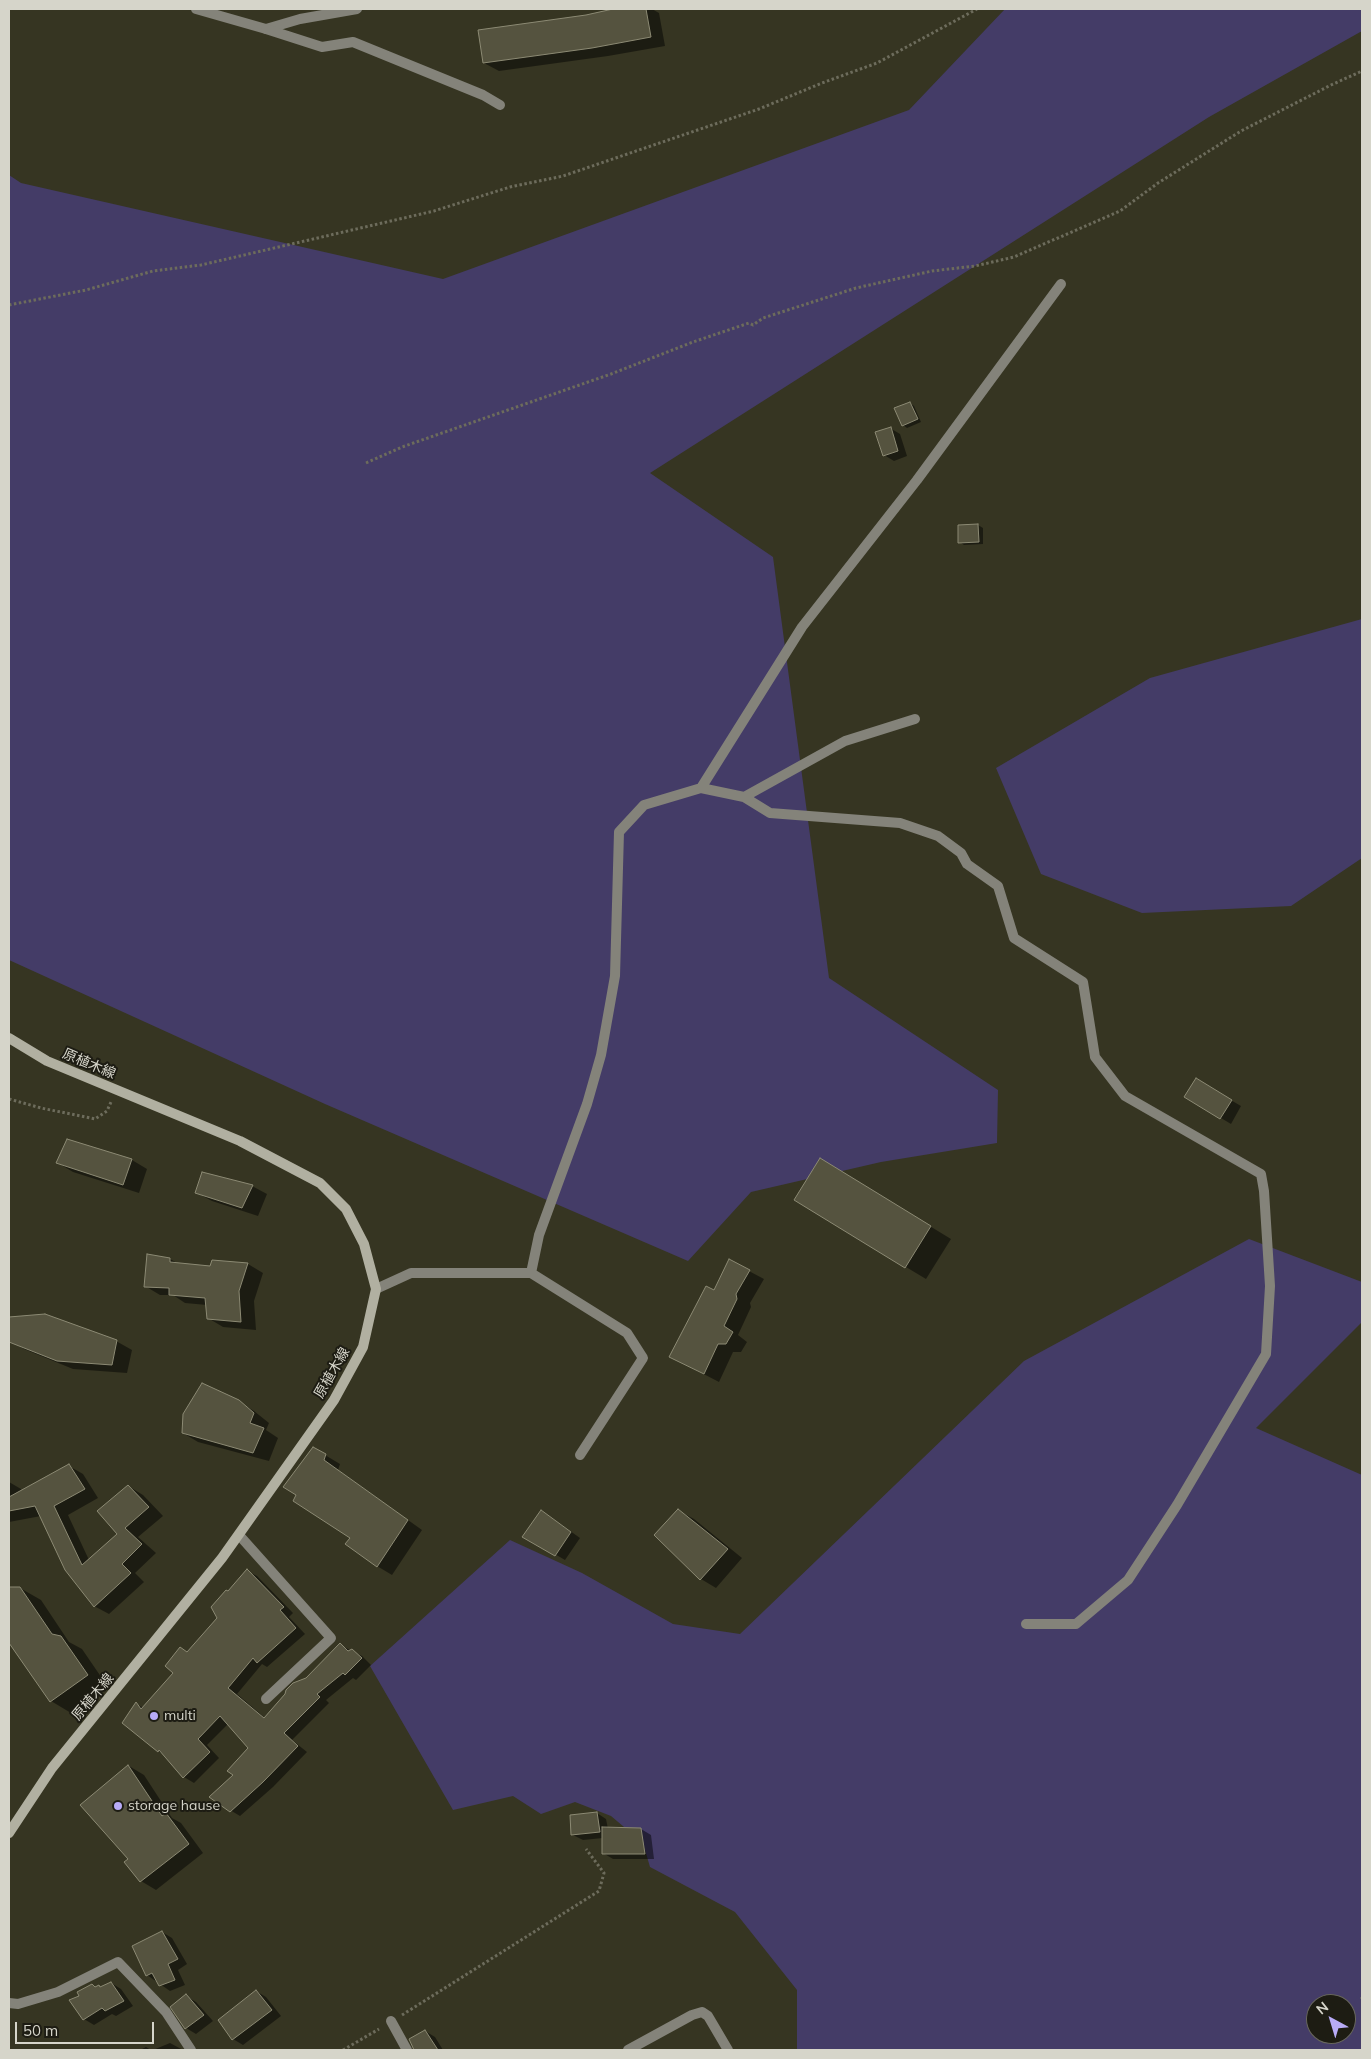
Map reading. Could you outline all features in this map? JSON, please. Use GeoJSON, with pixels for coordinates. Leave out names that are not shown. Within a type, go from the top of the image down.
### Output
{"type":"FeatureCollection","features":[{"type":"Feature","properties":{"kind":"main road","name":"原植木線"},"geometry":{"type":"LineString","coordinates":[[9,1038],[46,1061],[240,1142],[320,1183],[346,1209],[364,1244],[376,1289],[364,1347],[334,1400],[239,1535],[136,1666],[52,1768],[9,1833]]}},
{"type":"Feature","properties":{"kind":"street"},"geometry":{"type":"LineString","coordinates":[[196,9],[322,47],[352,42],[483,95],[500,105]]}},
{"type":"Feature","properties":{"kind":"street"},"geometry":{"type":"LineString","coordinates":[[266,30],[300,19],[357,9]]}},
{"type":"Feature","properties":{"kind":"street"},"geometry":{"type":"LineString","coordinates":[[701,788],[802,626],[917,480],[1061,284]]}},
{"type":"Feature","properties":{"kind":"street"},"geometry":{"type":"LineString","coordinates":[[744,797],[845,741],[915,719]]}},
{"type":"Feature","properties":{"kind":"street"},"geometry":{"type":"LineString","coordinates":[[531,1272],[539,1235],[587,1104],[601,1055],[615,976],[619,832],[644,805],[701,788],[744,797],[770,813],[900,823],[938,836],[961,853],[967,864],[998,886],[1014,938],[1083,982],[1095,1057],[1125,1096],[1261,1174],[1264,1191],[1270,1286],[1266,1354],[1177,1505],[1128,1580],[1076,1624],[1026,1624]]}},
{"type":"Feature","properties":{"kind":"street"},"geometry":{"type":"LineString","coordinates":[[376,1289],[411,1274],[531,1272],[627,1333],[643,1358],[580,1455]]}},
{"type":"Feature","properties":{"kind":"street"},"geometry":{"type":"LineString","coordinates":[[239,1535],[331,1638],[266,1699]]}},
{"type":"Feature","properties":{"kind":"street"},"geometry":{"type":"LineString","coordinates":[[9,2003],[18,2004],[58,1992],[118,1962],[166,2012],[191,2050]]}},
{"type":"Feature","properties":{"kind":"street"},"geometry":{"type":"LineString","coordinates":[[628,2050],[692,2014],[702,2012],[708,2016],[728,2050]]}},
{"type":"Feature","properties":{"kind":"street"},"geometry":{"type":"LineString","coordinates":[[391,2021],[407,2050]]}},
{"type":"Feature","properties":{"kind":"path"},"geometry":{"type":"LineString","coordinates":[[9,305],[86,290],[153,271],[201,265],[434,211],[510,188],[563,176],[759,108],[877,63],[977,9]]}},
{"type":"Feature","properties":{"kind":"path"},"geometry":{"type":"LineString","coordinates":[[366,463],[402,447],[612,374],[693,342],[749,323],[753,324],[763,318],[856,288],[1014,257],[1120,211],[1158,183],[1241,131],[1362,71]]}},
{"type":"Feature","properties":{"kind":"path"},"geometry":{"type":"LineString","coordinates":[[9,1098],[41,1108],[95,1119],[107,1111],[117,1090]]}},
{"type":"Feature","properties":{"kind":"path"},"geometry":{"type":"LineString","coordinates":[[343,2050],[599,1891],[604,1873],[586,1849]]}},
{"type":"Feature","properties":{"kind":"shaded area"},"geometry":{"type":"Polygon","coordinates":[[[1005,9],[1362,9],[1362,31],[1209,117],[650,473],[773,557],[829,978],[998,1090],[997,1143],[881,1162],[751,1192],[688,1261],[325,1104],[9,960],[9,175],[21,183],[443,279],[909,110],[1005,9]]]}},
{"type":"Feature","properties":{"kind":"shaded area"},"geometry":{"type":"Polygon","coordinates":[[[1362,619],[1362,858],[1291,906],[1142,913],[1041,874],[996,768],[1150,678],[1362,619]]]}},
{"type":"Feature","properties":{"kind":"shaded area"},"geometry":{"type":"Polygon","coordinates":[[[1249,1239],[1362,1282],[1362,1322],[1256,1428],[1362,1475],[1362,2050],[797,2050],[797,1990],[735,1912],[650,1867],[643,1843],[611,1816],[575,1802],[541,1814],[513,1796],[453,1810],[370,1666],[510,1540],[582,1573],[673,1624],[740,1634],[1024,1361],[1249,1239]]]}},
{"type":"Feature","properties":{"kind":"building"},"geometry":{"type":"Polygon","coordinates":[[[613,9],[646,9],[651,37],[592,48],[483,63],[478,30],[586,15],[613,9]]]}},
{"type":"Feature","properties":{"kind":"building"},"geometry":{"type":"Polygon","coordinates":[[[910,402],[918,419],[902,426],[894,408],[910,402]]]}},
{"type":"Feature","properties":{"kind":"building"},"geometry":{"type":"Polygon","coordinates":[[[891,427],[898,451],[883,456],[875,432],[891,427]]]}},
{"type":"Feature","properties":{"kind":"building"},"geometry":{"type":"Polygon","coordinates":[[[978,524],[979,542],[958,543],[958,525],[978,524]]]}},
{"type":"Feature","properties":{"kind":"building"},"geometry":{"type":"Polygon","coordinates":[[[1196,1078],[1232,1100],[1220,1119],[1184,1097],[1196,1078]]]}},
{"type":"Feature","properties":{"kind":"building"},"geometry":{"type":"Polygon","coordinates":[[[67,1139],[132,1159],[123,1185],[56,1163],[67,1139]]]}},
{"type":"Feature","properties":{"kind":"building"},"geometry":{"type":"Polygon","coordinates":[[[820,1158],[931,1226],[905,1268],[794,1200],[820,1158]]]}},
{"type":"Feature","properties":{"kind":"building"},"geometry":{"type":"Polygon","coordinates":[[[202,1172],[253,1185],[242,1208],[195,1193],[202,1172]]]}},
{"type":"Feature","properties":{"kind":"building"},"geometry":{"type":"Polygon","coordinates":[[[147,1254],[170,1258],[170,1262],[210,1266],[212,1260],[248,1263],[239,1291],[241,1322],[207,1319],[205,1298],[169,1295],[169,1288],[144,1287],[147,1254]]]}},
{"type":"Feature","properties":{"kind":"building"},"geometry":{"type":"Polygon","coordinates":[[[729,1259],[750,1270],[736,1294],[737,1299],[724,1326],[733,1332],[726,1344],[718,1344],[704,1374],[669,1357],[706,1286],[714,1290],[729,1259]]]}},
{"type":"Feature","properties":{"kind":"building"},"geometry":{"type":"Polygon","coordinates":[[[45,1314],[117,1340],[112,1365],[57,1361],[9,1342],[9,1317],[45,1314]]]}},
{"type":"Feature","properties":{"kind":"building"},"geometry":{"type":"Polygon","coordinates":[[[202,1383],[239,1400],[254,1413],[250,1423],[264,1428],[253,1453],[182,1433],[183,1414],[202,1383]]]}},
{"type":"Feature","properties":{"kind":"building"},"geometry":{"type":"Polygon","coordinates":[[[313,1447],[326,1454],[324,1460],[408,1520],[377,1567],[345,1544],[350,1538],[293,1501],[296,1495],[283,1487],[313,1447]]]}},
{"type":"Feature","properties":{"kind":"building"},"geometry":{"type":"Polygon","coordinates":[[[69,1464],[85,1489],[54,1506],[82,1565],[117,1534],[97,1511],[128,1485],[149,1507],[125,1528],[142,1544],[122,1564],[131,1573],[94,1607],[65,1570],[35,1506],[9,1511],[9,1497],[69,1464]]]}},
{"type":"Feature","properties":{"kind":"building"},"geometry":{"type":"Polygon","coordinates":[[[678,1509],[728,1549],[700,1580],[654,1535],[678,1509]]]}},
{"type":"Feature","properties":{"kind":"building"},"geometry":{"type":"Polygon","coordinates":[[[541,1510],[571,1532],[555,1556],[522,1537],[541,1510]]]}},
{"type":"Feature","properties":{"kind":"building"},"geometry":{"type":"Polygon","coordinates":[[[247,1569],[284,1607],[280,1610],[296,1628],[257,1663],[253,1658],[228,1688],[264,1718],[293,1683],[306,1678],[340,1643],[348,1651],[352,1649],[362,1658],[345,1675],[343,1673],[317,1694],[320,1697],[284,1733],[298,1746],[230,1812],[209,1797],[233,1775],[227,1771],[248,1748],[220,1716],[198,1739],[210,1752],[183,1778],[159,1750],[158,1752],[122,1723],[136,1702],[141,1709],[173,1673],[165,1666],[180,1647],[187,1652],[217,1618],[211,1607],[247,1569]]]}},
{"type":"Feature","properties":{"kind":"building"},"geometry":{"type":"Polygon","coordinates":[[[9,1587],[20,1587],[52,1634],[61,1636],[88,1675],[50,1702],[9,1643],[9,1587]]]}},
{"type":"Feature","properties":{"kind":"building"},"geometry":{"type":"Polygon","coordinates":[[[128,1765],[162,1816],[166,1813],[189,1844],[140,1882],[124,1862],[128,1859],[80,1805],[128,1765]]]}},
{"type":"Feature","properties":{"kind":"building"},"geometry":{"type":"Polygon","coordinates":[[[597,1812],[600,1832],[571,1835],[570,1815],[597,1812]]]}},
{"type":"Feature","properties":{"kind":"building"},"geometry":{"type":"Polygon","coordinates":[[[602,1827],[641,1828],[645,1854],[602,1854],[602,1827]]]}},
{"type":"Feature","properties":{"kind":"building"},"geometry":{"type":"Polygon","coordinates":[[[162,1931],[178,1959],[168,1964],[175,1980],[159,1986],[152,1973],[146,1976],[132,1946],[162,1931]]]}},
{"type":"Feature","properties":{"kind":"building"},"geometry":{"type":"Polygon","coordinates":[[[111,1982],[124,2001],[105,2011],[102,2008],[83,2020],[69,2000],[79,1996],[77,1992],[92,1984],[95,1987],[99,1985],[100,1987],[111,1982]]]}},
{"type":"Feature","properties":{"kind":"building"},"geometry":{"type":"Polygon","coordinates":[[[256,1990],[272,2010],[232,2040],[218,2020],[256,1990]]]}},
{"type":"Feature","properties":{"kind":"building"},"geometry":{"type":"Polygon","coordinates":[[[186,1994],[204,2015],[185,2029],[170,2007],[186,1994]]]}},
{"type":"Feature","properties":{"kind":"building"},"geometry":{"type":"Polygon","coordinates":[[[425,2030],[438,2050],[414,2050],[409,2039],[425,2030]]]}},
{"type":"Feature","properties":{"kind":"place","name":"multi"},"geometry":{"type":"Point","coordinates":[154,1716]}},
{"type":"Feature","properties":{"kind":"place","name":"storage hause"},"geometry":{"type":"Point","coordinates":[118,1806]}}]}
